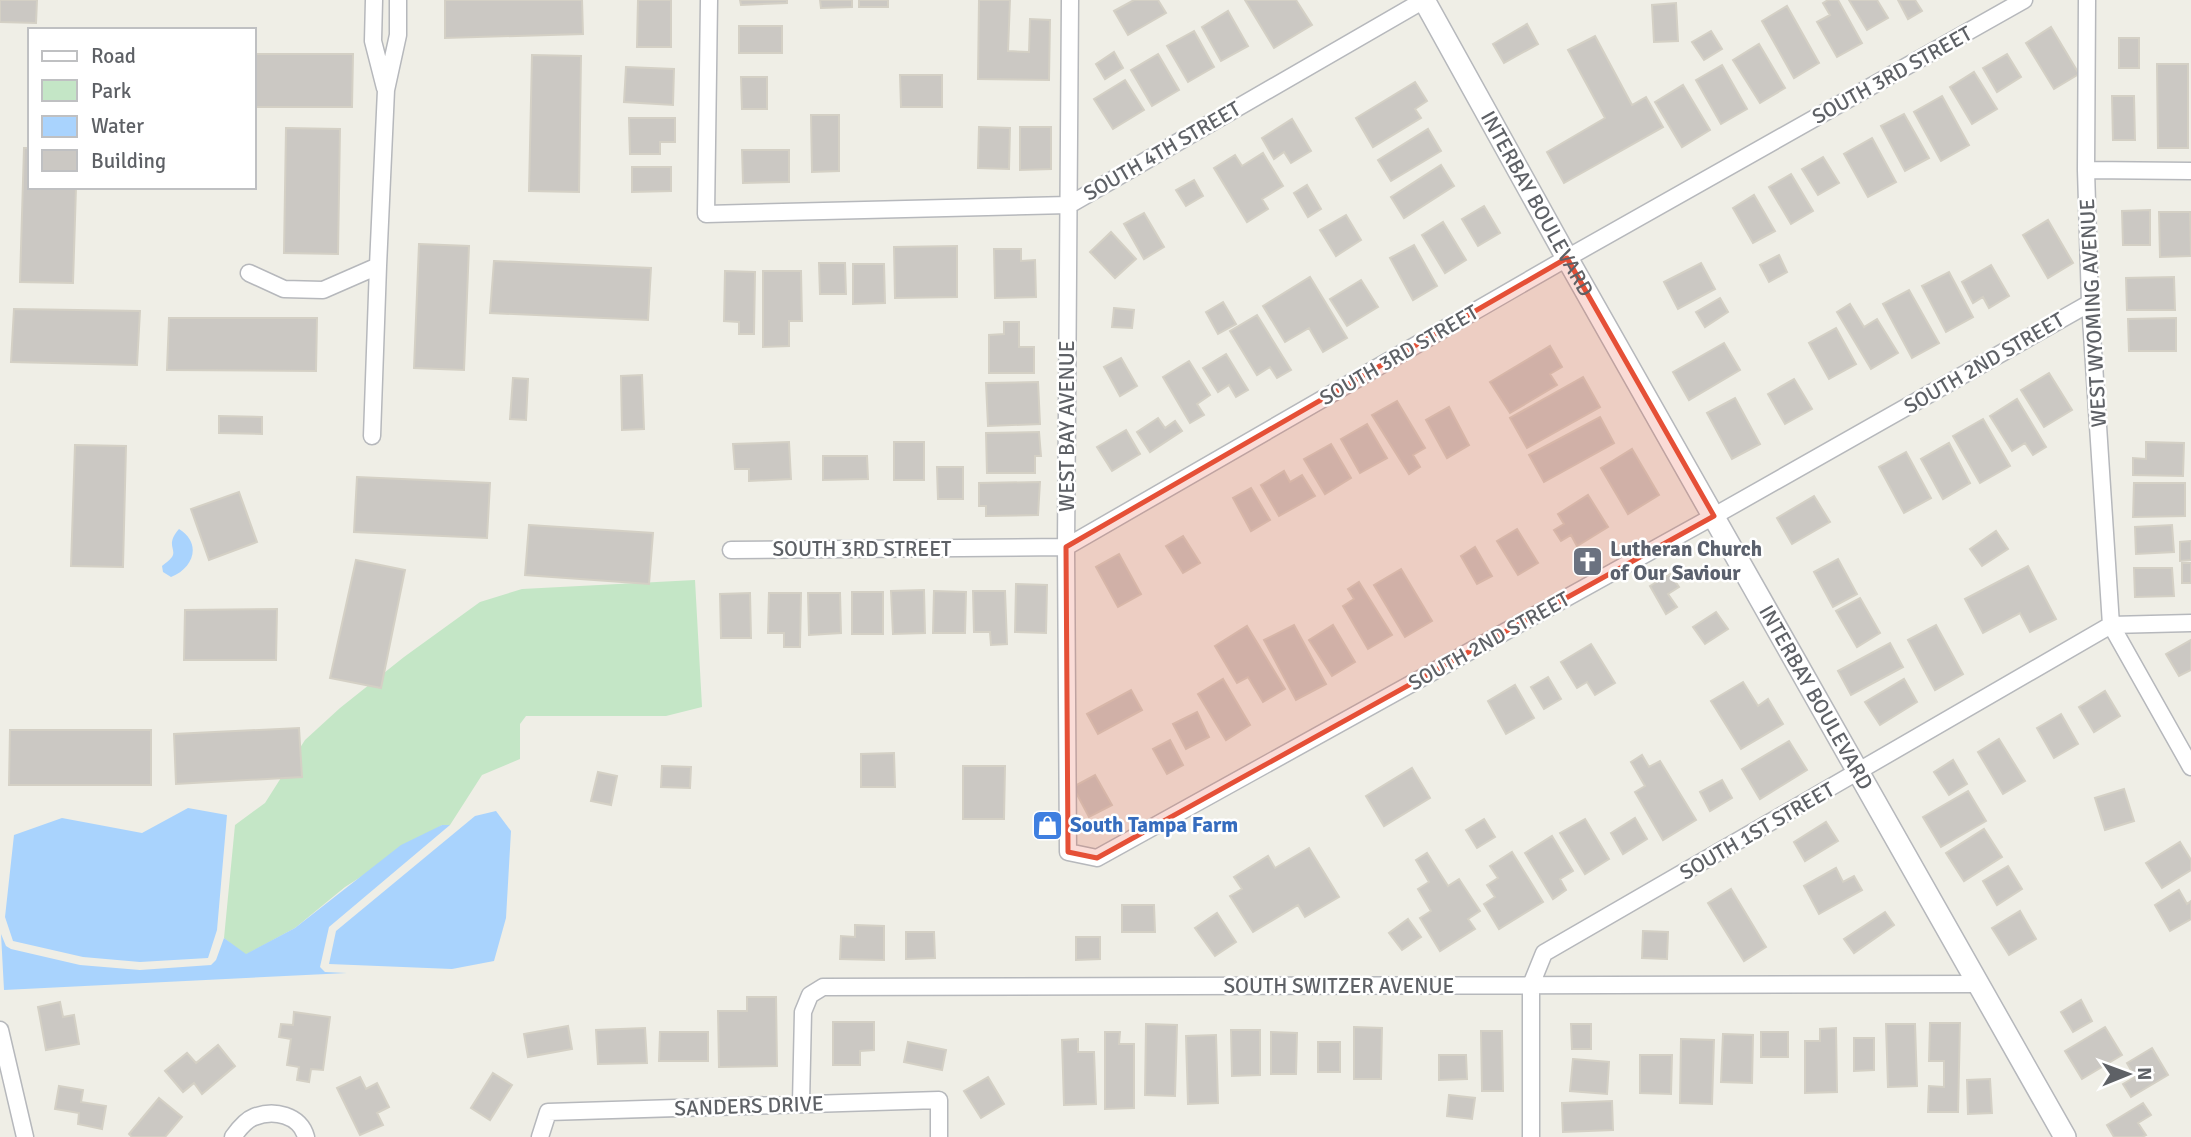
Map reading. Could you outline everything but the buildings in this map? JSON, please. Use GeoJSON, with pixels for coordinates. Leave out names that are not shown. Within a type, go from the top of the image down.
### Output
{"type":"FeatureCollection","features":[{"type":"Feature","properties":{"kind":"street"},"geometry":{"type":"LineString","coordinates":[[373,0],[373,41],[386,90]]}},
{"type":"Feature","properties":{"kind":"street"},"geometry":{"type":"LineString","coordinates":[[372,436],[386,90],[398,35],[398,0]]}},
{"type":"Feature","properties":{"kind":"street","name":"SOUTH 4TH STREET"},"geometry":{"type":"LineString","coordinates":[[709,0],[706,214],[1069,205],[1424,0]]}},
{"type":"Feature","properties":{"kind":"street","name":"WEST BAY AVENUE"},"geometry":{"type":"LineString","coordinates":[[1068,852],[1066,547],[1070,0]]}},
{"type":"Feature","properties":{"kind":"street","name":"INTERBAY BOULEVARD"},"geometry":{"type":"LineString","coordinates":[[1424,0],[1567,258],[2065,1137]]}},
{"type":"Feature","properties":{"kind":"street","name":"SOUTH 3RD STREET"},"geometry":{"type":"LineString","coordinates":[[731,550],[1066,547],[1567,258],[2024,0]]}},
{"type":"Feature","properties":{"kind":"street","name":"WEST WYOMING AVENUE"},"geometry":{"type":"LineString","coordinates":[[2087,0],[2090,303],[2111,625]]}},
{"type":"Feature","properties":{"kind":"street"},"geometry":{"type":"LineString","coordinates":[[2087,170],[2191,171]]}},
{"type":"Feature","properties":{"kind":"street"},"geometry":{"type":"LineString","coordinates":[[249,273],[284,289],[323,290],[378,266]]}},
{"type":"Feature","properties":{"kind":"street","name":"SOUTH 2ND STREET"},"geometry":{"type":"LineString","coordinates":[[1068,852],[1097,858],[1714,516],[2090,303]]}},
{"type":"Feature","properties":{"kind":"street","name":"SOUTH 1ST STREET"},"geometry":{"type":"LineString","coordinates":[[1531,985],[1544,953],[2111,625],[2191,623]]}},
{"type":"Feature","properties":{"kind":"street"},"geometry":{"type":"LineString","coordinates":[[2111,625],[2191,767]]}},
{"type":"Feature","properties":{"kind":"street","name":"SOUTH SWITZER AVENUE"},"geometry":{"type":"LineString","coordinates":[[801,1104],[803,1012],[810,995],[823,987],[1979,984]]}},
{"type":"Feature","properties":{"kind":"street"},"geometry":{"type":"LineString","coordinates":[[1531,985],[1531,1137]]}},
{"type":"Feature","properties":{"kind":"street"},"geometry":{"type":"LineString","coordinates":[[0,1030],[24,1137]]}},
{"type":"Feature","properties":{"kind":"street","name":"SANDERS DRIVE"},"geometry":{"type":"LineString","coordinates":[[540,1137],[548,1112],[939,1100],[939,1137]]}},
{"type":"Feature","properties":{"kind":"street"},"geometry":{"type":"LineString","coordinates":[[233,1137],[251,1117],[268,1114],[288,1115],[304,1128],[306,1137]]}},
{"type":"Feature","properties":{"kind":"highlighted area"},"geometry":{"type":"Polygon","coordinates":[[[1567,258],[1714,516],[1097,858],[1068,852],[1066,547],[1567,258]]]}},
{"type":"Feature","properties":{"kind":"green space"},"geometry":{"type":"Polygon","coordinates":[[[695,580],[702,707],[666,716],[526,716],[520,724],[520,759],[482,775],[450,825],[442,825],[345,887],[295,928],[245,955],[224,938],[235,825],[265,803],[305,740],[404,657],[480,602],[522,589],[695,580]]]}},
{"type":"Feature","properties":{"kind":"water"},"geometry":{"type":"Polygon","coordinates":[[[179,529],[191,541],[192,555],[185,568],[171,577],[163,572],[162,566],[172,557],[173,539],[179,529]]]}},
{"type":"Feature","properties":{"kind":"water"},"geometry":{"type":"Polygon","coordinates":[[[188,808],[227,815],[217,930],[208,958],[140,962],[83,957],[13,941],[5,917],[14,835],[62,818],[142,833],[188,808]]]}},
{"type":"Feature","properties":{"kind":"water"},"geometry":{"type":"Polygon","coordinates":[[[496,811],[511,831],[506,918],[494,961],[452,969],[329,964],[336,931],[475,816],[496,811]]]}},
{"type":"Feature","properties":{"kind":"water"},"geometry":{"type":"Polygon","coordinates":[[[442,825],[450,825],[329,927],[320,967],[325,972],[347,973],[4,990],[1,934],[6,946],[11,949],[80,965],[140,970],[211,965],[216,960],[224,938],[246,954],[295,928],[401,845],[442,825]]]}},
{"type":"Feature","properties":{"kind":"place","name":"Lutheran Church of Our Saviour"},"geometry":{"type":"Point","coordinates":[1587,561]}},
{"type":"Feature","properties":{"kind":"place","name":"South Tampa Farm"},"geometry":{"type":"Point","coordinates":[1047,825]}}]}
